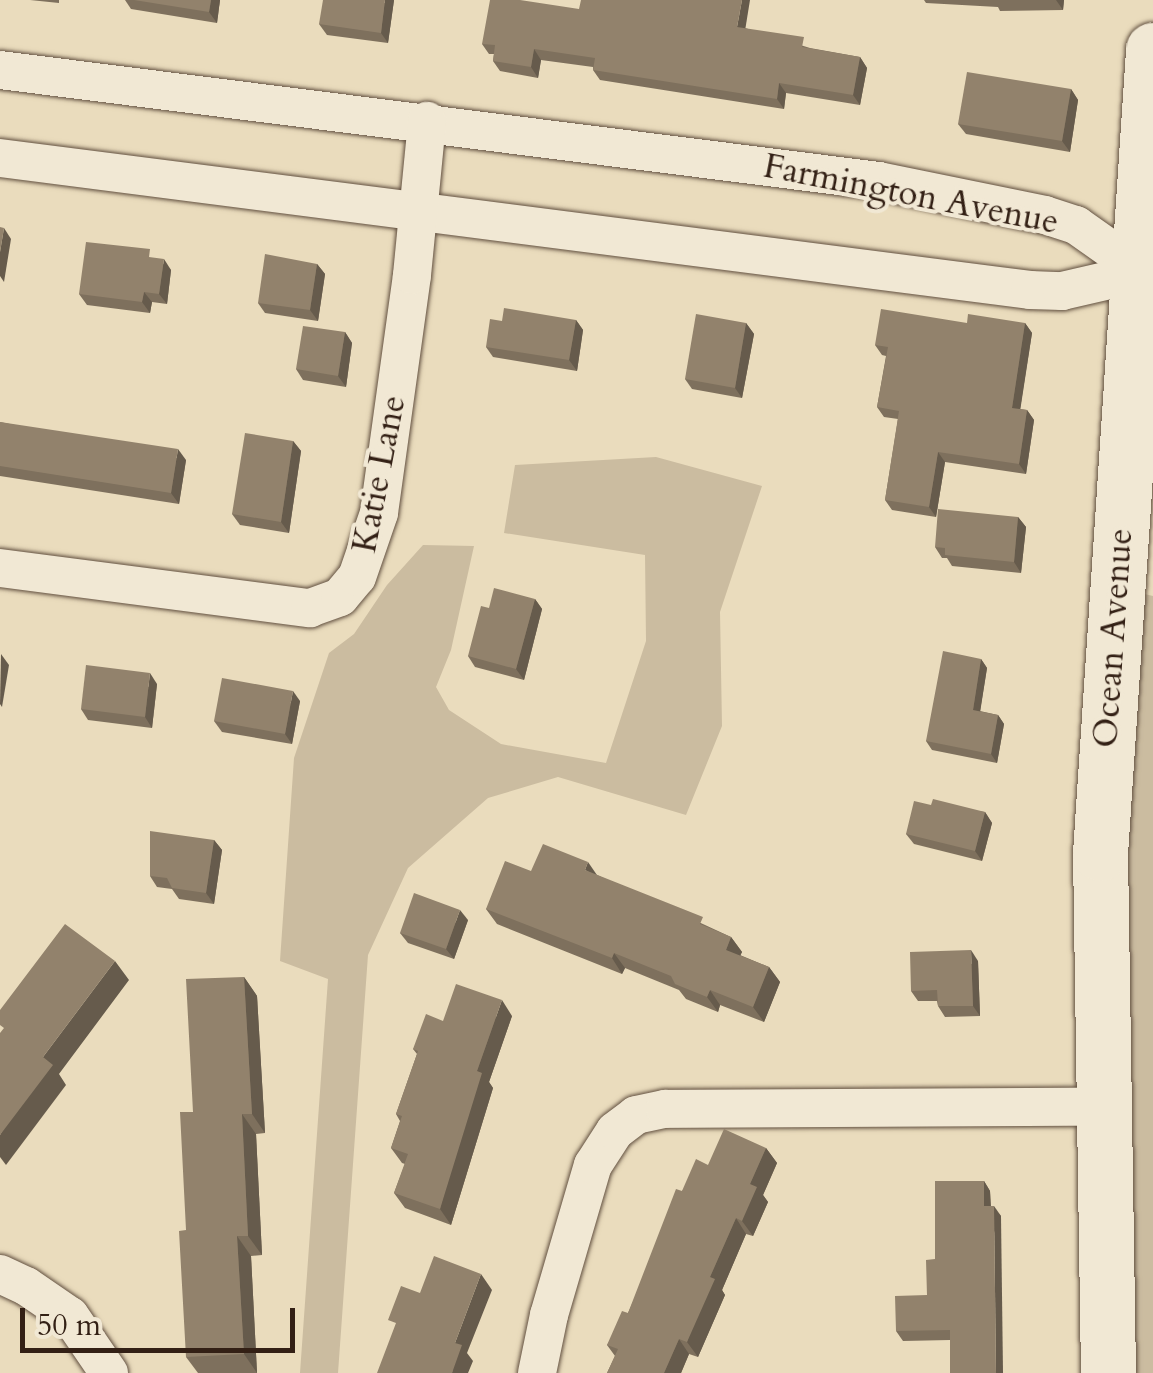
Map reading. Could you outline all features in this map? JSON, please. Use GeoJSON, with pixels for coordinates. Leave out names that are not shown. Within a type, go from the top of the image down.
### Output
{"type":"FeatureCollection","features":[{"type":"Feature","properties":{"kind":"main road","name":"Ocean Avenue"},"geometry":{"type":"LineString","coordinates":[[1108,1373],[1101,1106],[1103,774],[1146,276],[1153,50]]}},
{"type":"Feature","properties":{"kind":"street","name":"Farmington Avenue"},"geometry":{"type":"LineString","coordinates":[[0,70],[798,169],[982,200],[1076,225],[1105,242],[1146,276]]}},
{"type":"Feature","properties":{"kind":"street","name":"Katie Lane"},"geometry":{"type":"LineString","coordinates":[[0,568],[310,608],[340,597],[357,577],[378,513],[412,275],[427,121]]}},
{"type":"Feature","properties":{"kind":"street","name":"Farmington Avenue"},"geometry":{"type":"LineString","coordinates":[[0,158],[416,215],[1030,290],[1062,291],[1146,276]]}},
{"type":"Feature","properties":{"kind":"street"},"geometry":{"type":"LineString","coordinates":[[538,1373],[549,1315],[594,1165],[614,1131],[636,1115],[665,1109],[1101,1106]]}},
{"type":"Feature","properties":{"kind":"street"},"geometry":{"type":"LineString","coordinates":[[0,1274],[26,1286],[70,1316],[109,1373]]}},
{"type":"Feature","properties":{"kind":"shaded area"},"geometry":{"type":"Polygon","coordinates":[[[656,457],[762,486],[720,612],[722,726],[686,815],[558,777],[488,798],[408,868],[368,955],[338,1373],[300,1373],[328,979],[280,961],[294,758],[329,653],[354,634],[387,585],[423,545],[474,546],[451,650],[436,687],[449,710],[501,744],[606,763],[646,641],[645,555],[504,533],[515,465],[656,457]]]}},
{"type":"Feature","properties":{"kind":"shaded area"},"geometry":{"type":"Polygon","coordinates":[[[1118,588],[1153,596],[1153,1373],[1108,1373],[1118,588]]]}},
{"type":"Feature","properties":{"kind":"building"},"geometry":{"type":"Polygon","coordinates":[[[134,0],[211,0],[209,12],[134,0]]]}},
{"type":"Feature","properties":{"kind":"building"},"geometry":{"type":"Polygon","coordinates":[[[323,0],[385,0],[381,33],[319,24],[323,0]]]}},
{"type":"Feature","properties":{"kind":"building"},"geometry":{"type":"Polygon","coordinates":[[[490,0],[520,0],[579,9],[581,0],[742,0],[737,27],[804,37],[802,47],[860,57],[853,95],[779,83],[777,99],[593,70],[595,58],[534,49],[531,67],[493,61],[495,45],[482,44],[490,0]]]}},
{"type":"Feature","properties":{"kind":"building"},"geometry":{"type":"Polygon","coordinates":[[[967,72],[1071,89],[1062,141],[958,124],[967,72]]]}},
{"type":"Feature","properties":{"kind":"building"},"geometry":{"type":"Polygon","coordinates":[[[86,242],[150,249],[149,257],[164,259],[159,294],[144,292],[142,302],[79,294],[86,242]]]}},
{"type":"Feature","properties":{"kind":"building"},"geometry":{"type":"Polygon","coordinates":[[[265,254],[317,264],[310,310],[258,303],[265,254]]]}},
{"type":"Feature","properties":{"kind":"building"},"geometry":{"type":"Polygon","coordinates":[[[504,308],[576,320],[569,360],[486,347],[490,319],[502,321],[504,308]]]}},
{"type":"Feature","properties":{"kind":"building"},"geometry":{"type":"Polygon","coordinates":[[[881,309],[967,323],[968,314],[1025,323],[1012,408],[1027,410],[1019,464],[938,452],[929,507],[885,500],[899,411],[877,407],[888,347],[875,345],[881,309]]]}},
{"type":"Feature","properties":{"kind":"building"},"geometry":{"type":"Polygon","coordinates":[[[696,314],[746,323],[735,388],[685,379],[696,314]]]}},
{"type":"Feature","properties":{"kind":"building"},"geometry":{"type":"Polygon","coordinates":[[[303,326],[345,332],[338,376],[296,369],[303,326]]]}},
{"type":"Feature","properties":{"kind":"building"},"geometry":{"type":"Polygon","coordinates":[[[0,422],[178,449],[171,493],[0,466],[0,422]]]}},
{"type":"Feature","properties":{"kind":"building"},"geometry":{"type":"Polygon","coordinates":[[[245,433],[293,441],[281,522],[232,514],[245,433]]]}},
{"type":"Feature","properties":{"kind":"building"},"geometry":{"type":"Polygon","coordinates":[[[938,509],[1018,517],[1014,562],[945,555],[945,548],[935,547],[938,509]]]}},
{"type":"Feature","properties":{"kind":"building"},"geometry":{"type":"Polygon","coordinates":[[[494,588],[535,599],[516,669],[468,656],[481,606],[489,608],[494,588]]]}},
{"type":"Feature","properties":{"kind":"building"},"geometry":{"type":"Polygon","coordinates":[[[943,651],[981,659],[973,710],[998,715],[991,754],[926,741],[943,651]]]}},
{"type":"Feature","properties":{"kind":"building"},"geometry":{"type":"Polygon","coordinates":[[[86,665],[150,673],[145,717],[81,709],[86,665]]]}},
{"type":"Feature","properties":{"kind":"building"},"geometry":{"type":"Polygon","coordinates":[[[222,678],[293,691],[285,734],[214,721],[222,678]]]}},
{"type":"Feature","properties":{"kind":"building"},"geometry":{"type":"Polygon","coordinates":[[[933,799],[985,812],[975,851],[906,834],[914,801],[931,805],[933,799]]]}},
{"type":"Feature","properties":{"kind":"building"},"geometry":{"type":"Polygon","coordinates":[[[150,831],[214,840],[206,893],[172,888],[167,878],[150,876],[150,831]]]}},
{"type":"Feature","properties":{"kind":"building"},"geometry":{"type":"Polygon","coordinates":[[[543,844],[588,862],[585,870],[703,917],[700,924],[731,937],[726,950],[769,967],[753,1007],[710,990],[707,997],[675,984],[671,976],[614,953],[612,958],[486,909],[505,861],[531,871],[543,844]]]}},
{"type":"Feature","properties":{"kind":"building"},"geometry":{"type":"Polygon","coordinates":[[[414,893],[460,910],[446,949],[400,933],[414,893]]]}},
{"type":"Feature","properties":{"kind":"building"},"geometry":{"type":"Polygon","coordinates":[[[65,924],[115,961],[43,1057],[53,1065],[0,1135],[0,1033],[4,1028],[0,1025],[0,1010],[65,924]]]}},
{"type":"Feature","properties":{"kind":"building"},"geometry":{"type":"Polygon","coordinates":[[[971,950],[973,1006],[938,1006],[937,990],[911,991],[910,952],[971,950]]]}},
{"type":"Feature","properties":{"kind":"building"},"geometry":{"type":"Polygon","coordinates":[[[244,977],[252,1114],[242,1114],[248,1236],[237,1236],[244,1354],[186,1357],[179,1231],[186,1230],[180,1112],[193,1112],[186,979],[244,977]]]}},
{"type":"Feature","properties":{"kind":"building"},"geometry":{"type":"Polygon","coordinates":[[[456,984],[502,1000],[477,1071],[482,1073],[440,1209],[394,1193],[408,1154],[391,1148],[402,1116],[396,1114],[426,1014],[443,1021],[456,984]]]}},
{"type":"Feature","properties":{"kind":"building"},"geometry":{"type":"Polygon","coordinates":[[[724,1129],[766,1148],[750,1184],[757,1187],[742,1221],[736,1218],[687,1342],[679,1339],[664,1373],[607,1373],[618,1349],[607,1345],[622,1311],[628,1313],[676,1189],[682,1191],[696,1159],[708,1165],[724,1129]]]}},
{"type":"Feature","properties":{"kind":"building"},"geometry":{"type":"Polygon","coordinates":[[[935,1181],[984,1181],[984,1206],[994,1206],[996,1373],[950,1373],[950,1330],[896,1331],[895,1296],[927,1295],[926,1260],[935,1259],[935,1181]]]}},
{"type":"Feature","properties":{"kind":"building"},"geometry":{"type":"Polygon","coordinates":[[[434,1256],[481,1274],[455,1343],[462,1345],[452,1373],[377,1373],[396,1323],[388,1320],[401,1286],[420,1293],[434,1256]]]}}]}
